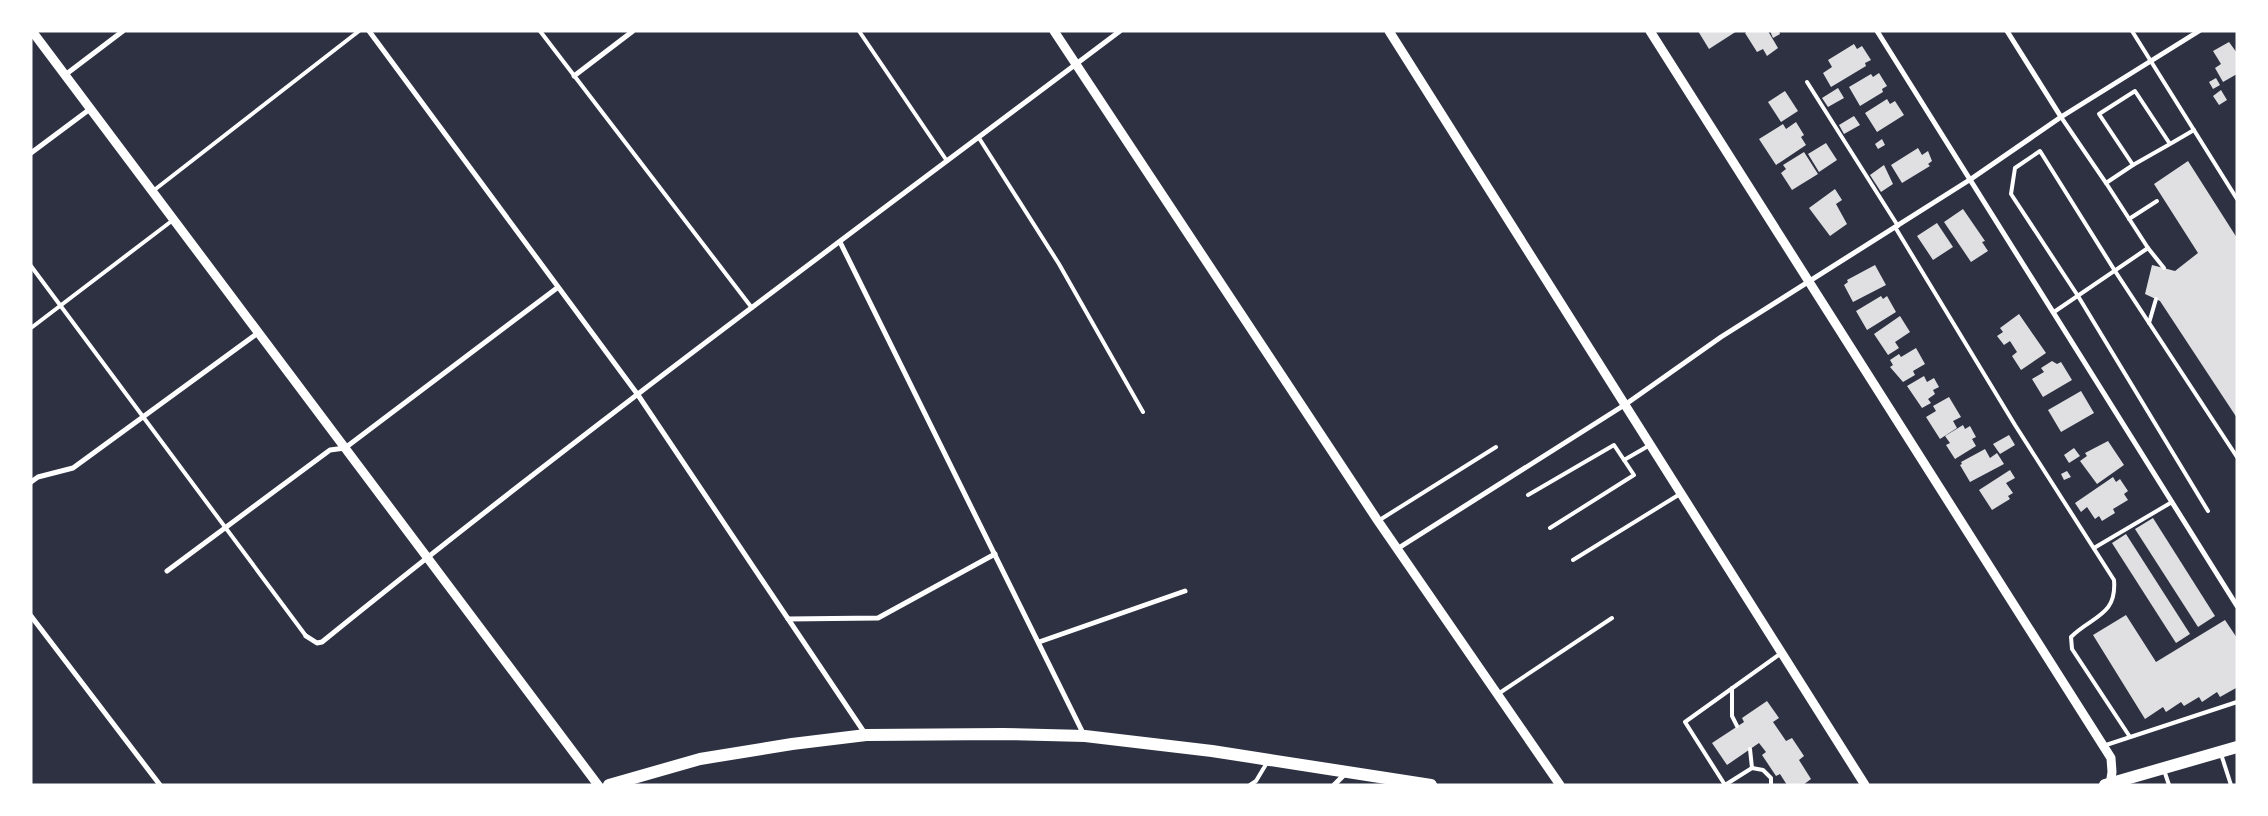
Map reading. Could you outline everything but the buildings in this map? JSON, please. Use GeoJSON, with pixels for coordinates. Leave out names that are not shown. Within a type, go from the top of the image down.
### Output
{"type":"FeatureCollection","features":[{"type":"Feature","properties":{"kind":"main road"},"geometry":{"type":"LineString","coordinates":[[609,785],[700,759],[792,744],[866,735],[1003,734],[1085,736],[1269,760],[1431,785]]}},
{"type":"Feature","properties":{"kind":"main road"},"geometry":{"type":"LineString","coordinates":[[2108,784],[2237,747]]}},
{"type":"Feature","properties":{"kind":"street"},"geometry":{"type":"LineString","coordinates":[[32,31],[598,785]]}},
{"type":"Feature","properties":{"kind":"street"},"geometry":{"type":"LineString","coordinates":[[65,75],[123,31]]}},
{"type":"Feature","properties":{"kind":"street"},"geometry":{"type":"LineString","coordinates":[[368,31],[557,288],[638,394],[866,735]]}},
{"type":"Feature","properties":{"kind":"street"},"geometry":{"type":"LineString","coordinates":[[574,76],[633,31]]}},
{"type":"Feature","properties":{"kind":"street"},"geometry":{"type":"LineString","coordinates":[[1054,31],[1378,521],[1560,785]]}},
{"type":"Feature","properties":{"kind":"street"},"geometry":{"type":"LineString","coordinates":[[306,636],[317,643],[322,642],[427,557],[638,394],[1120,31]]}},
{"type":"Feature","properties":{"kind":"street"},"geometry":{"type":"LineString","coordinates":[[1389,31],[1865,785]]}},
{"type":"Feature","properties":{"kind":"street"},"geometry":{"type":"LineString","coordinates":[[1650,31],[2111,758],[2112,772],[2108,784]]}},
{"type":"Feature","properties":{"kind":"street"},"geometry":{"type":"LineString","coordinates":[[1877,31],[2237,606]]}},
{"type":"Feature","properties":{"kind":"street"},"geometry":{"type":"LineString","coordinates":[[2008,31],[2061,117]]}},
{"type":"Feature","properties":{"kind":"street"},"geometry":{"type":"LineString","coordinates":[[1397,549],[1626,404],[1721,337],[1971,179],[2061,117],[2199,31]]}},
{"type":"Feature","properties":{"kind":"street"},"geometry":{"type":"LineString","coordinates":[[31,153],[90,109]]}},
{"type":"Feature","properties":{"kind":"street"},"geometry":{"type":"LineString","coordinates":[[840,242],[1085,736]]}},
{"type":"Feature","properties":{"kind":"street"},"geometry":{"type":"LineString","coordinates":[[167,571],[330,450],[344,448],[557,288]]}},
{"type":"Feature","properties":{"kind":"street"},"geometry":{"type":"LineString","coordinates":[[31,482],[38,477],[73,468],[258,333]]}},
{"type":"Feature","properties":{"kind":"street"},"geometry":{"type":"LineString","coordinates":[[788,619],[878,618],[995,554]]}},
{"type":"Feature","properties":{"kind":"street"},"geometry":{"type":"LineString","coordinates":[[1039,642],[1185,591]]}},
{"type":"Feature","properties":{"kind":"street"},"geometry":{"type":"LineString","coordinates":[[31,616],[160,785]]}},
{"type":"Feature","properties":{"kind":"street"},"geometry":{"type":"LineString","coordinates":[[1334,785],[1347,773]]}},
{"type":"Feature","properties":{"kind":"lane"},"geometry":{"type":"LineString","coordinates":[[152,192],[359,31]]}},
{"type":"Feature","properties":{"kind":"lane"},"geometry":{"type":"LineString","coordinates":[[540,31],[752,308]]}},
{"type":"Feature","properties":{"kind":"lane"},"geometry":{"type":"LineString","coordinates":[[859,31],[947,162]]}},
{"type":"Feature","properties":{"kind":"lane"},"geometry":{"type":"LineString","coordinates":[[2132,31],[2237,199]]}},
{"type":"Feature","properties":{"kind":"lane"},"geometry":{"type":"LineString","coordinates":[[1807,82],[2015,425],[2114,580],[2115,592],[2110,607],[2071,637],[2072,649],[2130,737]]}},
{"type":"Feature","properties":{"kind":"lane"},"geometry":{"type":"LineString","coordinates":[[2133,166],[2099,114],[2135,91],[2170,144]]}},
{"type":"Feature","properties":{"kind":"lane"},"geometry":{"type":"LineString","coordinates":[[2061,117],[2148,248],[2164,268]]}},
{"type":"Feature","properties":{"kind":"lane"},"geometry":{"type":"LineString","coordinates":[[2106,183],[2194,130]]}},
{"type":"Feature","properties":{"kind":"lane"},"geometry":{"type":"LineString","coordinates":[[979,138],[1059,264],[1143,412]]}},
{"type":"Feature","properties":{"kind":"lane"},"geometry":{"type":"LineString","coordinates":[[2208,510],[2078,296],[2011,194],[2016,168],[2040,151],[2115,271],[2237,457]]}},
{"type":"Feature","properties":{"kind":"lane"},"geometry":{"type":"LineString","coordinates":[[2129,219],[2158,201]]}},
{"type":"Feature","properties":{"kind":"lane"},"geometry":{"type":"LineString","coordinates":[[31,328],[173,220]]}},
{"type":"Feature","properties":{"kind":"lane"},"geometry":{"type":"LineString","coordinates":[[2054,312],[2148,248]]}},
{"type":"Feature","properties":{"kind":"lane"},"geometry":{"type":"LineString","coordinates":[[31,266],[306,636]]}},
{"type":"Feature","properties":{"kind":"lane"},"geometry":{"type":"LineString","coordinates":[[2149,323],[2156,299]]}},
{"type":"Feature","properties":{"kind":"lane"},"geometry":{"type":"LineString","coordinates":[[1624,460],[1651,444]]}},
{"type":"Feature","properties":{"kind":"lane"},"geometry":{"type":"LineString","coordinates":[[1528,495],[1614,445],[1634,475],[1550,528]]}},
{"type":"Feature","properties":{"kind":"lane"},"geometry":{"type":"LineString","coordinates":[[1378,521],[1496,447]]}},
{"type":"Feature","properties":{"kind":"lane"},"geometry":{"type":"LineString","coordinates":[[1572,560],[1682,493]]}},
{"type":"Feature","properties":{"kind":"lane"},"geometry":{"type":"LineString","coordinates":[[2094,548],[2172,502]]}},
{"type":"Feature","properties":{"kind":"lane"},"geometry":{"type":"LineString","coordinates":[[1498,694],[1612,618]]}},
{"type":"Feature","properties":{"kind":"lane"},"geometry":{"type":"LineString","coordinates":[[1772,785],[1771,778],[1763,770],[1752,768],[1725,785],[1685,722],[1782,653]]}},
{"type":"Feature","properties":{"kind":"lane"},"geometry":{"type":"LineString","coordinates":[[1732,688],[1732,716],[1737,726]]}},
{"type":"Feature","properties":{"kind":"lane"},"geometry":{"type":"LineString","coordinates":[[2103,746],[2237,702]]}},
{"type":"Feature","properties":{"kind":"lane"},"geometry":{"type":"LineString","coordinates":[[1750,749],[1752,768]]}},
{"type":"Feature","properties":{"kind":"lane"},"geometry":{"type":"LineString","coordinates":[[2220,752],[2231,784]]}},
{"type":"Feature","properties":{"kind":"lane"},"geometry":{"type":"LineString","coordinates":[[1250,785],[1256,781],[1269,760]]}},
{"type":"Feature","properties":{"kind":"lane"},"geometry":{"type":"LineString","coordinates":[[2163,768],[2169,785]]}}]}
